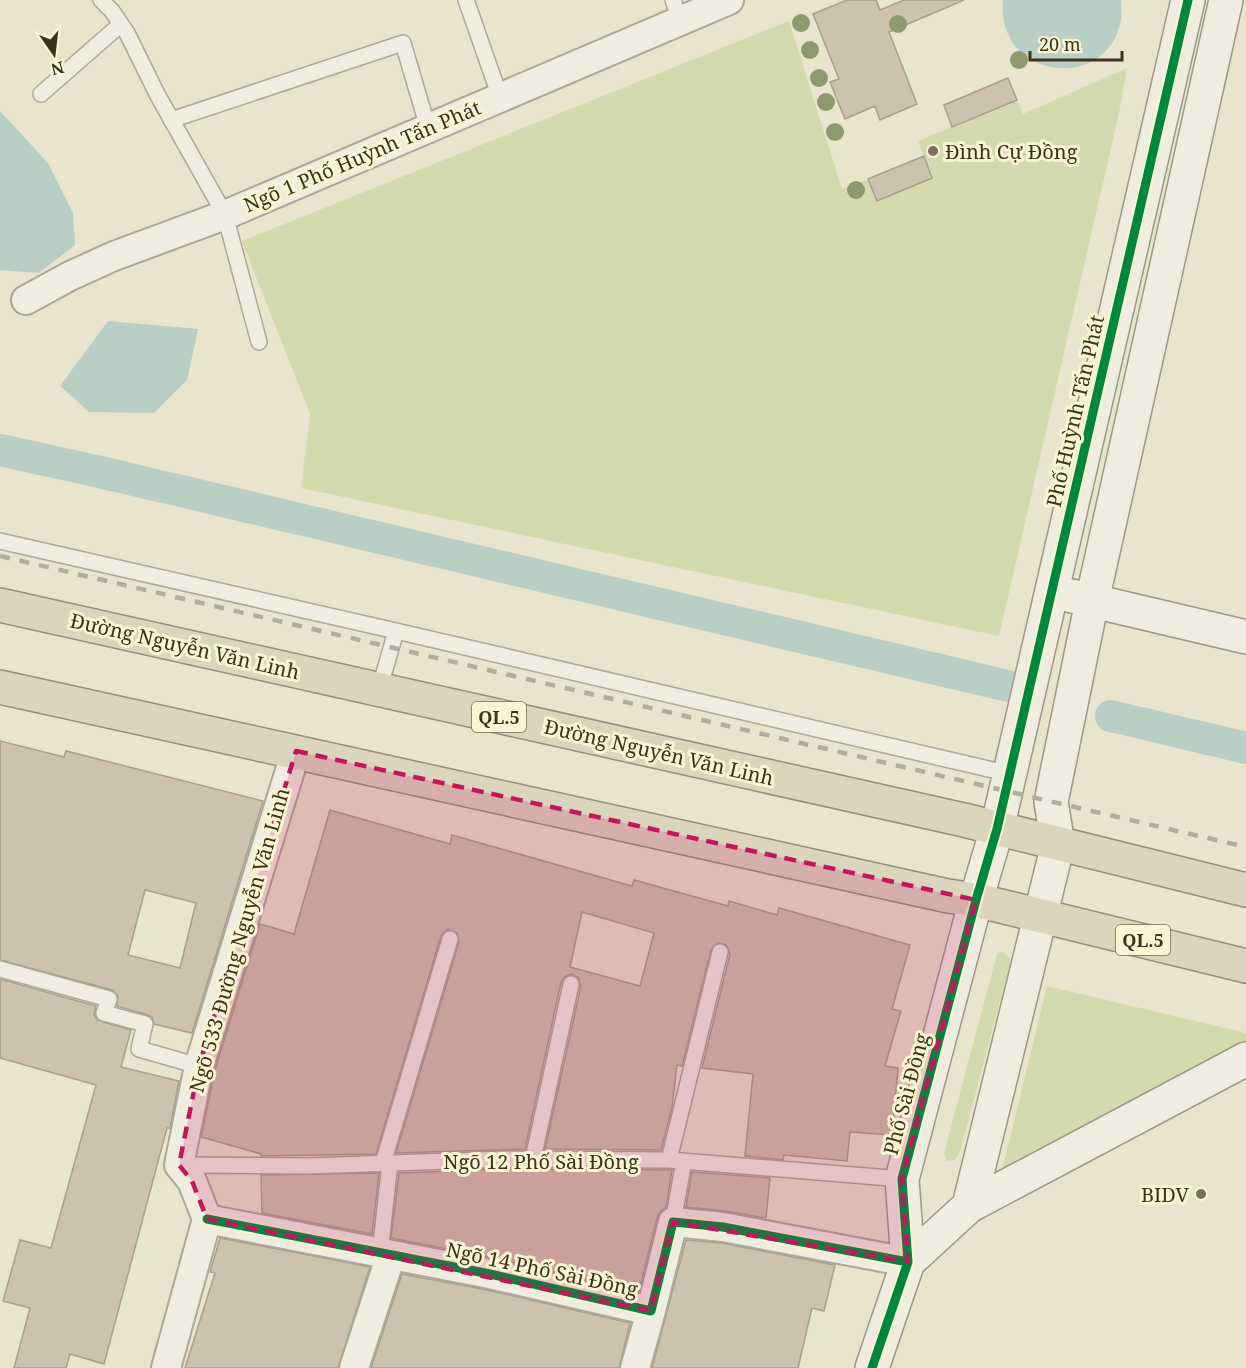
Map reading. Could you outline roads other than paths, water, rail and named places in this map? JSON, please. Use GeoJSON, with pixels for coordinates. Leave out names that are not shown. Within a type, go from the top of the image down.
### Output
{"type":"FeatureCollection","features":[{"type":"Feature","properties":{"kind":"highway","name":"Đường Nguyễn Văn Linh"},"geometry":{"type":"LineString","coordinates":[[0,605],[997,829],[1246,890]]}},
{"type":"Feature","properties":{"kind":"highway","name":"QL.5"},"geometry":{"type":"LineString","coordinates":[[0,687],[948,896],[976,900],[1246,966]]}},
{"type":"Feature","properties":{"kind":"street","name":"Ngõ 1 Phố Huỳnh Tấn Phát"},"geometry":{"type":"LineString","coordinates":[[225,215],[500,97],[676,11],[729,0]]}},
{"type":"Feature","properties":{"kind":"street","name":"Phố Huỳnh Tấn Phát"},"geometry":{"type":"LineString","coordinates":[[997,829],[1188,0]]}},
{"type":"Feature","properties":{"kind":"street"},"geometry":{"type":"LineString","coordinates":[[969,1206],[1058,844],[1051,802],[1092,601],[1226,0]]}},
{"type":"Feature","properties":{"kind":"street"},"geometry":{"type":"LineString","coordinates":[[26,300],[114,256],[225,215]]}},
{"type":"Feature","properties":{"kind":"street"},"geometry":{"type":"LineString","coordinates":[[1052,592],[1246,637]]}},
{"type":"Feature","properties":{"kind":"street","name":"Ngõ 533 Đường Nguyễn Văn Linh"},"geometry":{"type":"LineString","coordinates":[[180,1165],[199,1066],[296,751]]}},
{"type":"Feature","properties":{"kind":"street","name":"Phố Sài Đồng"},"geometry":{"type":"LineString","coordinates":[[872,1368],[908,1262],[903,1179],[976,900],[997,829]]}},
{"type":"Feature","properties":{"kind":"street","name":"Phố Sài Đồng"},"geometry":{"type":"LineString","coordinates":[[908,1262],[969,1206],[1246,1059]]}},
{"type":"Feature","properties":{"kind":"street"},"geometry":{"type":"LineString","coordinates":[[166,1368],[207,1219],[192,1181],[180,1165]]}},
{"type":"Feature","properties":{"kind":"street","name":"Ngõ 14 Phố Sài Đồng"},"geometry":{"type":"LineString","coordinates":[[207,1219],[490,1274],[651,1311]]}},
{"type":"Feature","properties":{"kind":"street"},"geometry":{"type":"LineString","coordinates":[[673,1222],[723,1227],[908,1262]]}},
{"type":"Feature","properties":{"kind":"street","name":"Ngõ 14 Phố Sài Đồng"},"geometry":{"type":"LineString","coordinates":[[635,1368],[673,1222]]}},
{"type":"Feature","properties":{"kind":"street"},"geometry":{"type":"LineString","coordinates":[[354,1368],[386,1254]]}},
{"type":"Feature","properties":{"kind":"lane","name":"Ngõ 1 Phố Huỳnh Tấn Phát"},"geometry":{"type":"LineString","coordinates":[[101,0],[121,24],[171,120],[225,215]]}},
{"type":"Feature","properties":{"kind":"lane"},"geometry":{"type":"LineString","coordinates":[[466,0],[500,97]]}},
{"type":"Feature","properties":{"kind":"lane"},"geometry":{"type":"LineString","coordinates":[[40,94],[121,24]]}},
{"type":"Feature","properties":{"kind":"lane"},"geometry":{"type":"LineString","coordinates":[[171,120],[403,43],[428,128]]}},
{"type":"Feature","properties":{"kind":"lane"},"geometry":{"type":"LineString","coordinates":[[225,215],[259,342]]}},
{"type":"Feature","properties":{"kind":"lane"},"geometry":{"type":"LineString","coordinates":[[0,541],[1010,774]]}},
{"type":"Feature","properties":{"kind":"lane"},"geometry":{"type":"LineString","coordinates":[[379,690],[396,631]]}},
{"type":"Feature","properties":{"kind":"lane"},"geometry":{"type":"LineString","coordinates":[[386,1254],[386,1163],[450,939]]}},
{"type":"Feature","properties":{"kind":"lane"},"geometry":{"type":"LineString","coordinates":[[673,1222],[676,1160],[720,952]]}},
{"type":"Feature","properties":{"kind":"lane"},"geometry":{"type":"LineString","coordinates":[[0,969],[109,999],[104,1013],[145,1024],[139,1049],[199,1066]]}},
{"type":"Feature","properties":{"kind":"lane"},"geometry":{"type":"LineString","coordinates":[[532,1159],[571,984]]}},
{"type":"Feature","properties":{"kind":"lane","name":"Ngõ 12 Phố Sài Đồng"},"geometry":{"type":"LineString","coordinates":[[180,1165],[309,1166],[532,1159],[676,1160],[903,1179]]}},
{"type":"Feature","properties":{"kind":"waterway"},"geometry":{"type":"LineString","coordinates":[[0,450],[1008,686]]}},
{"type":"Feature","properties":{"kind":"waterway"},"geometry":{"type":"LineString","coordinates":[[1111,716],[1246,748]]}},
{"type":"Feature","properties":{"kind":"railway"},"geometry":{"type":"LineString","coordinates":[[0,556],[1246,847]]}},
{"type":"Feature","properties":{"kind":"place","name":"Đình Cự Đồng"},"geometry":{"type":"Point","coordinates":[933,151]}},
{"type":"Feature","properties":{"kind":"place","name":"BIDV"},"geometry":{"type":"Point","coordinates":[1201,1194]}}]}
